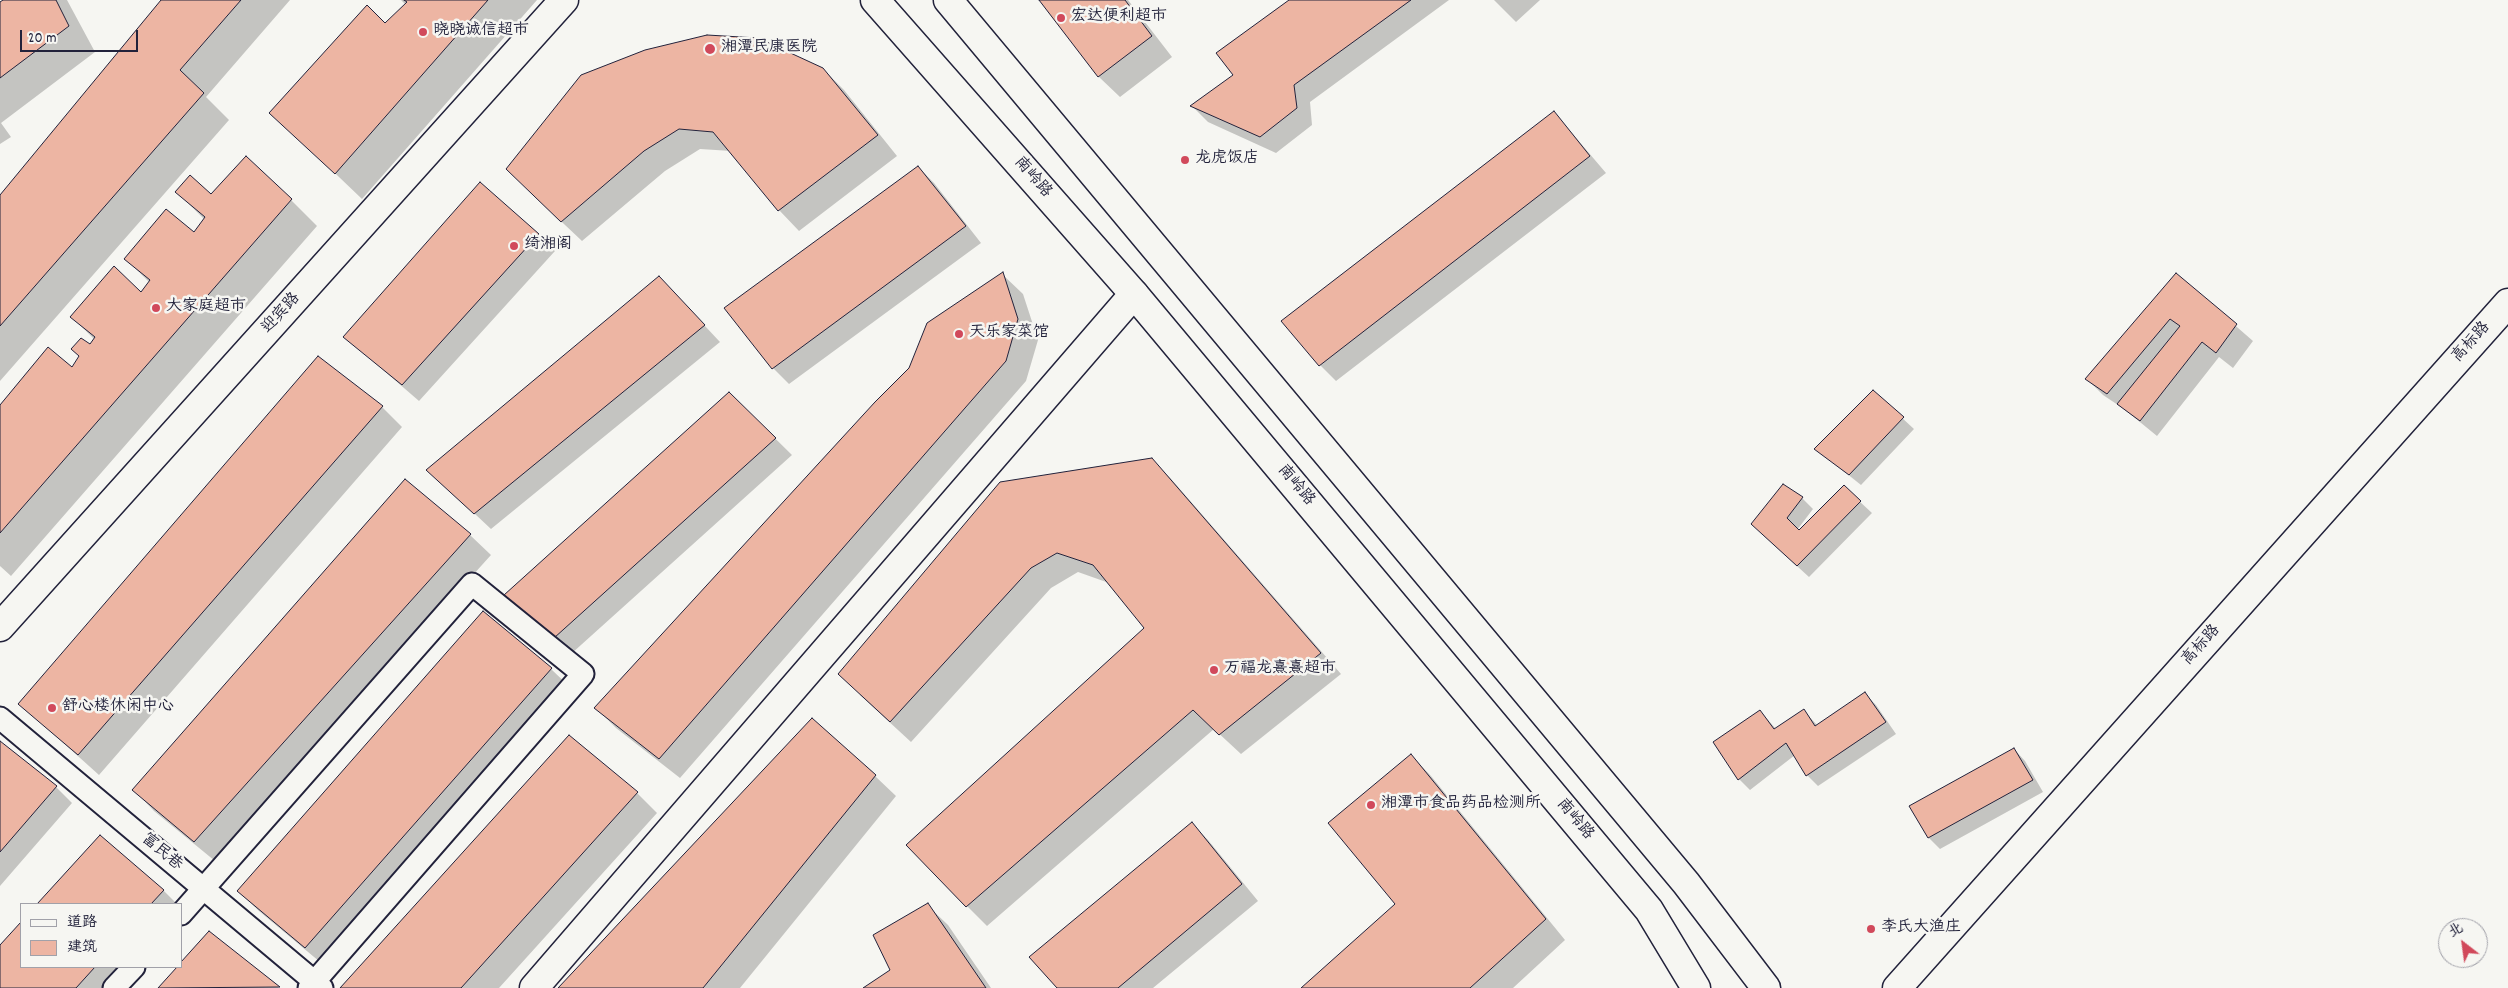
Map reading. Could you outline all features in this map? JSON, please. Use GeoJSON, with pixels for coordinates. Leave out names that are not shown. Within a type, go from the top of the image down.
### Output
{"type":"FeatureCollection","features":[{"type":"Feature","properties":{"kind":"street","name":"迎宾路"},"geometry":{"type":"LineString","coordinates":[[2,621],[564,0]]}},
{"type":"Feature","properties":{"kind":"street","name":"南岭路"},"geometry":{"type":"LineString","coordinates":[[875,0],[1134,294],[1649,910],[1696,988]]}},
{"type":"Feature","properties":{"kind":"street"},"geometry":{"type":"LineString","coordinates":[[948,0],[1686,883],[1766,988]]}},
{"type":"Feature","properties":{"kind":"street"},"geometry":{"type":"LineString","coordinates":[[534,988],[1134,294]]}},
{"type":"Feature","properties":{"kind":"street","name":"高标路"},"geometry":{"type":"LineString","coordinates":[[1897,988],[2508,303]]}},
{"type":"Feature","properties":{"kind":"lane"},"geometry":{"type":"LineString","coordinates":[[182,913],[472,584],[583,674],[315,986]]}},
{"type":"Feature","properties":{"kind":"lane","name":"富民巷"},"geometry":{"type":"LineString","coordinates":[[0,718],[204,888],[315,986]]}},
{"type":"Feature","properties":{"kind":"lane"},"geometry":{"type":"LineString","coordinates":[[114,988],[133,968]]}},
{"type":"Feature","properties":{"kind":"building"},"geometry":{"type":"Polygon","coordinates":[[[3,0],[56,0],[69,26],[0,78],[0,2],[3,0]]]}},
{"type":"Feature","properties":{"kind":"building"},"geometry":{"type":"Polygon","coordinates":[[[161,0],[241,0],[180,70],[204,93],[0,326],[0,195],[161,0]]]}},
{"type":"Feature","properties":{"kind":"building"},"geometry":{"type":"Polygon","coordinates":[[[404,0],[488,0],[335,174],[269,113],[367,5],[385,23],[407,2],[404,0]]]}},
{"type":"Feature","properties":{"kind":"building"},"geometry":{"type":"Polygon","coordinates":[[[1039,0],[1125,0],[1152,36],[1098,77],[1039,0]]]}},
{"type":"Feature","properties":{"kind":"building"},"geometry":{"type":"Polygon","coordinates":[[[1289,0],[1411,0],[1294,85],[1297,108],[1260,137],[1190,106],[1233,75],[1216,53],[1289,0]]]}},
{"type":"Feature","properties":{"kind":"building"},"geometry":{"type":"Polygon","coordinates":[[[707,35],[758,38],[823,68],[878,135],[778,211],[713,132],[679,129],[644,151],[561,222],[506,169],[581,75],[645,50],[707,35]]]}},
{"type":"Feature","properties":{"kind":"building"},"geometry":{"type":"Polygon","coordinates":[[[1554,111],[1590,156],[1319,366],[1281,321],[1554,111]]]}},
{"type":"Feature","properties":{"kind":"building"},"geometry":{"type":"Polygon","coordinates":[[[246,156],[292,199],[0,533],[0,405],[48,347],[72,367],[79,356],[71,349],[81,338],[90,344],[95,337],[70,317],[114,266],[141,292],[150,280],[124,259],[166,209],[194,232],[205,217],[175,192],[190,175],[211,194],[246,156]]]}},
{"type":"Feature","properties":{"kind":"building"},"geometry":{"type":"Polygon","coordinates":[[[918,166],[966,226],[772,369],[724,308],[918,166]]]}},
{"type":"Feature","properties":{"kind":"building"},"geometry":{"type":"Polygon","coordinates":[[[480,182],[539,234],[402,385],[343,337],[480,182]]]}},
{"type":"Feature","properties":{"kind":"building"},"geometry":{"type":"Polygon","coordinates":[[[1003,272],[1018,319],[1006,361],[659,759],[594,708],[875,402],[909,368],[927,323],[1003,272]]]}},
{"type":"Feature","properties":{"kind":"building"},"geometry":{"type":"Polygon","coordinates":[[[2176,273],[2237,324],[2216,353],[2202,342],[2140,421],[2117,404],[2180,326],[2170,319],[2107,394],[2085,379],[2176,273]]]}},
{"type":"Feature","properties":{"kind":"building"},"geometry":{"type":"Polygon","coordinates":[[[659,276],[705,325],[474,514],[426,470],[659,276]]]}},
{"type":"Feature","properties":{"kind":"building"},"geometry":{"type":"Polygon","coordinates":[[[318,356],[383,406],[78,755],[18,704],[318,356]]]}},
{"type":"Feature","properties":{"kind":"building"},"geometry":{"type":"Polygon","coordinates":[[[1873,390],[1904,417],[1849,475],[1814,449],[1873,390]]]}},
{"type":"Feature","properties":{"kind":"building"},"geometry":{"type":"Polygon","coordinates":[[[729,392],[776,438],[554,638],[504,595],[729,392]]]}},
{"type":"Feature","properties":{"kind":"building"},"geometry":{"type":"Polygon","coordinates":[[[1152,458],[1321,653],[1219,735],[1193,710],[966,907],[906,845],[1144,628],[1093,565],[1057,553],[1031,568],[890,722],[838,674],[1000,482],[1152,458]]]}},
{"type":"Feature","properties":{"kind":"building"},"geometry":{"type":"Polygon","coordinates":[[[405,479],[471,534],[194,842],[132,790],[405,479]]]}},
{"type":"Feature","properties":{"kind":"building"},"geometry":{"type":"Polygon","coordinates":[[[1783,484],[1803,497],[1787,518],[1799,530],[1844,485],[1861,501],[1797,566],[1751,524],[1783,484]]]}},
{"type":"Feature","properties":{"kind":"building"},"geometry":{"type":"Polygon","coordinates":[[[483,611],[552,668],[305,948],[237,891],[483,611]]]}},
{"type":"Feature","properties":{"kind":"building"},"geometry":{"type":"Polygon","coordinates":[[[1865,692],[1886,722],[1806,776],[1786,743],[1738,780],[1713,742],[1760,710],[1774,729],[1804,709],[1815,726],[1865,692]]]}},
{"type":"Feature","properties":{"kind":"building"},"geometry":{"type":"Polygon","coordinates":[[[812,718],[876,775],[703,988],[558,988],[812,718]]]}},
{"type":"Feature","properties":{"kind":"building"},"geometry":{"type":"Polygon","coordinates":[[[569,735],[638,792],[461,988],[340,988],[569,735]]]}},
{"type":"Feature","properties":{"kind":"building"},"geometry":{"type":"Polygon","coordinates":[[[0,741],[57,786],[0,852],[0,741]]]}},
{"type":"Feature","properties":{"kind":"building"},"geometry":{"type":"Polygon","coordinates":[[[2014,748],[2033,780],[1928,838],[1909,806],[2014,748]]]}},
{"type":"Feature","properties":{"kind":"building"},"geometry":{"type":"Polygon","coordinates":[[[1411,754],[1546,919],[1470,988],[1301,988],[1395,904],[1328,823],[1411,754]]]}},
{"type":"Feature","properties":{"kind":"building"},"geometry":{"type":"Polygon","coordinates":[[[1192,822],[1242,884],[1118,988],[1057,988],[1029,957],[1192,822]]]}},
{"type":"Feature","properties":{"kind":"building"},"geometry":{"type":"Polygon","coordinates":[[[100,835],[164,890],[152,903],[38,903],[100,835]]]}},
{"type":"Feature","properties":{"kind":"building"},"geometry":{"type":"Polygon","coordinates":[[[928,903],[986,988],[863,988],[890,970],[873,935],[928,903]]]}},
{"type":"Feature","properties":{"kind":"building"},"geometry":{"type":"Polygon","coordinates":[[[20,923],[20,968],[94,968],[76,988],[0,988],[0,945],[20,923]]]}},
{"type":"Feature","properties":{"kind":"building"},"geometry":{"type":"Polygon","coordinates":[[[209,931],[280,987],[158,988],[176,968],[182,968],[182,961],[209,931]]]}},
{"type":"Feature","properties":{"kind":"place","name":"宏达便利超市"},"geometry":{"type":"Point","coordinates":[1061,18]}},
{"type":"Feature","properties":{"kind":"place","name":"晓晓诚信超市"},"geometry":{"type":"Point","coordinates":[423,32]}},
{"type":"Feature","properties":{"kind":"place","name":"湘潭民康医院"},"geometry":{"type":"Point","coordinates":[710,49]}},
{"type":"Feature","properties":{"kind":"place","name":"龙虎饭店"},"geometry":{"type":"Point","coordinates":[1185,160]}},
{"type":"Feature","properties":{"kind":"place","name":"绮湘阁"},"geometry":{"type":"Point","coordinates":[514,246]}},
{"type":"Feature","properties":{"kind":"place","name":"大家庭超市"},"geometry":{"type":"Point","coordinates":[156,308]}},
{"type":"Feature","properties":{"kind":"place","name":"天乐家菜馆"},"geometry":{"type":"Point","coordinates":[959,334]}},
{"type":"Feature","properties":{"kind":"place","name":"万福龙熹熹超市"},"geometry":{"type":"Point","coordinates":[1214,670]}},
{"type":"Feature","properties":{"kind":"place","name":"舒心楼休闲中心"},"geometry":{"type":"Point","coordinates":[52,708]}},
{"type":"Feature","properties":{"kind":"place","name":"湘潭市食品药品检测所"},"geometry":{"type":"Point","coordinates":[1371,805]}},
{"type":"Feature","properties":{"kind":"place","name":"李氏大渔庄"},"geometry":{"type":"Point","coordinates":[1871,929]}}]}
